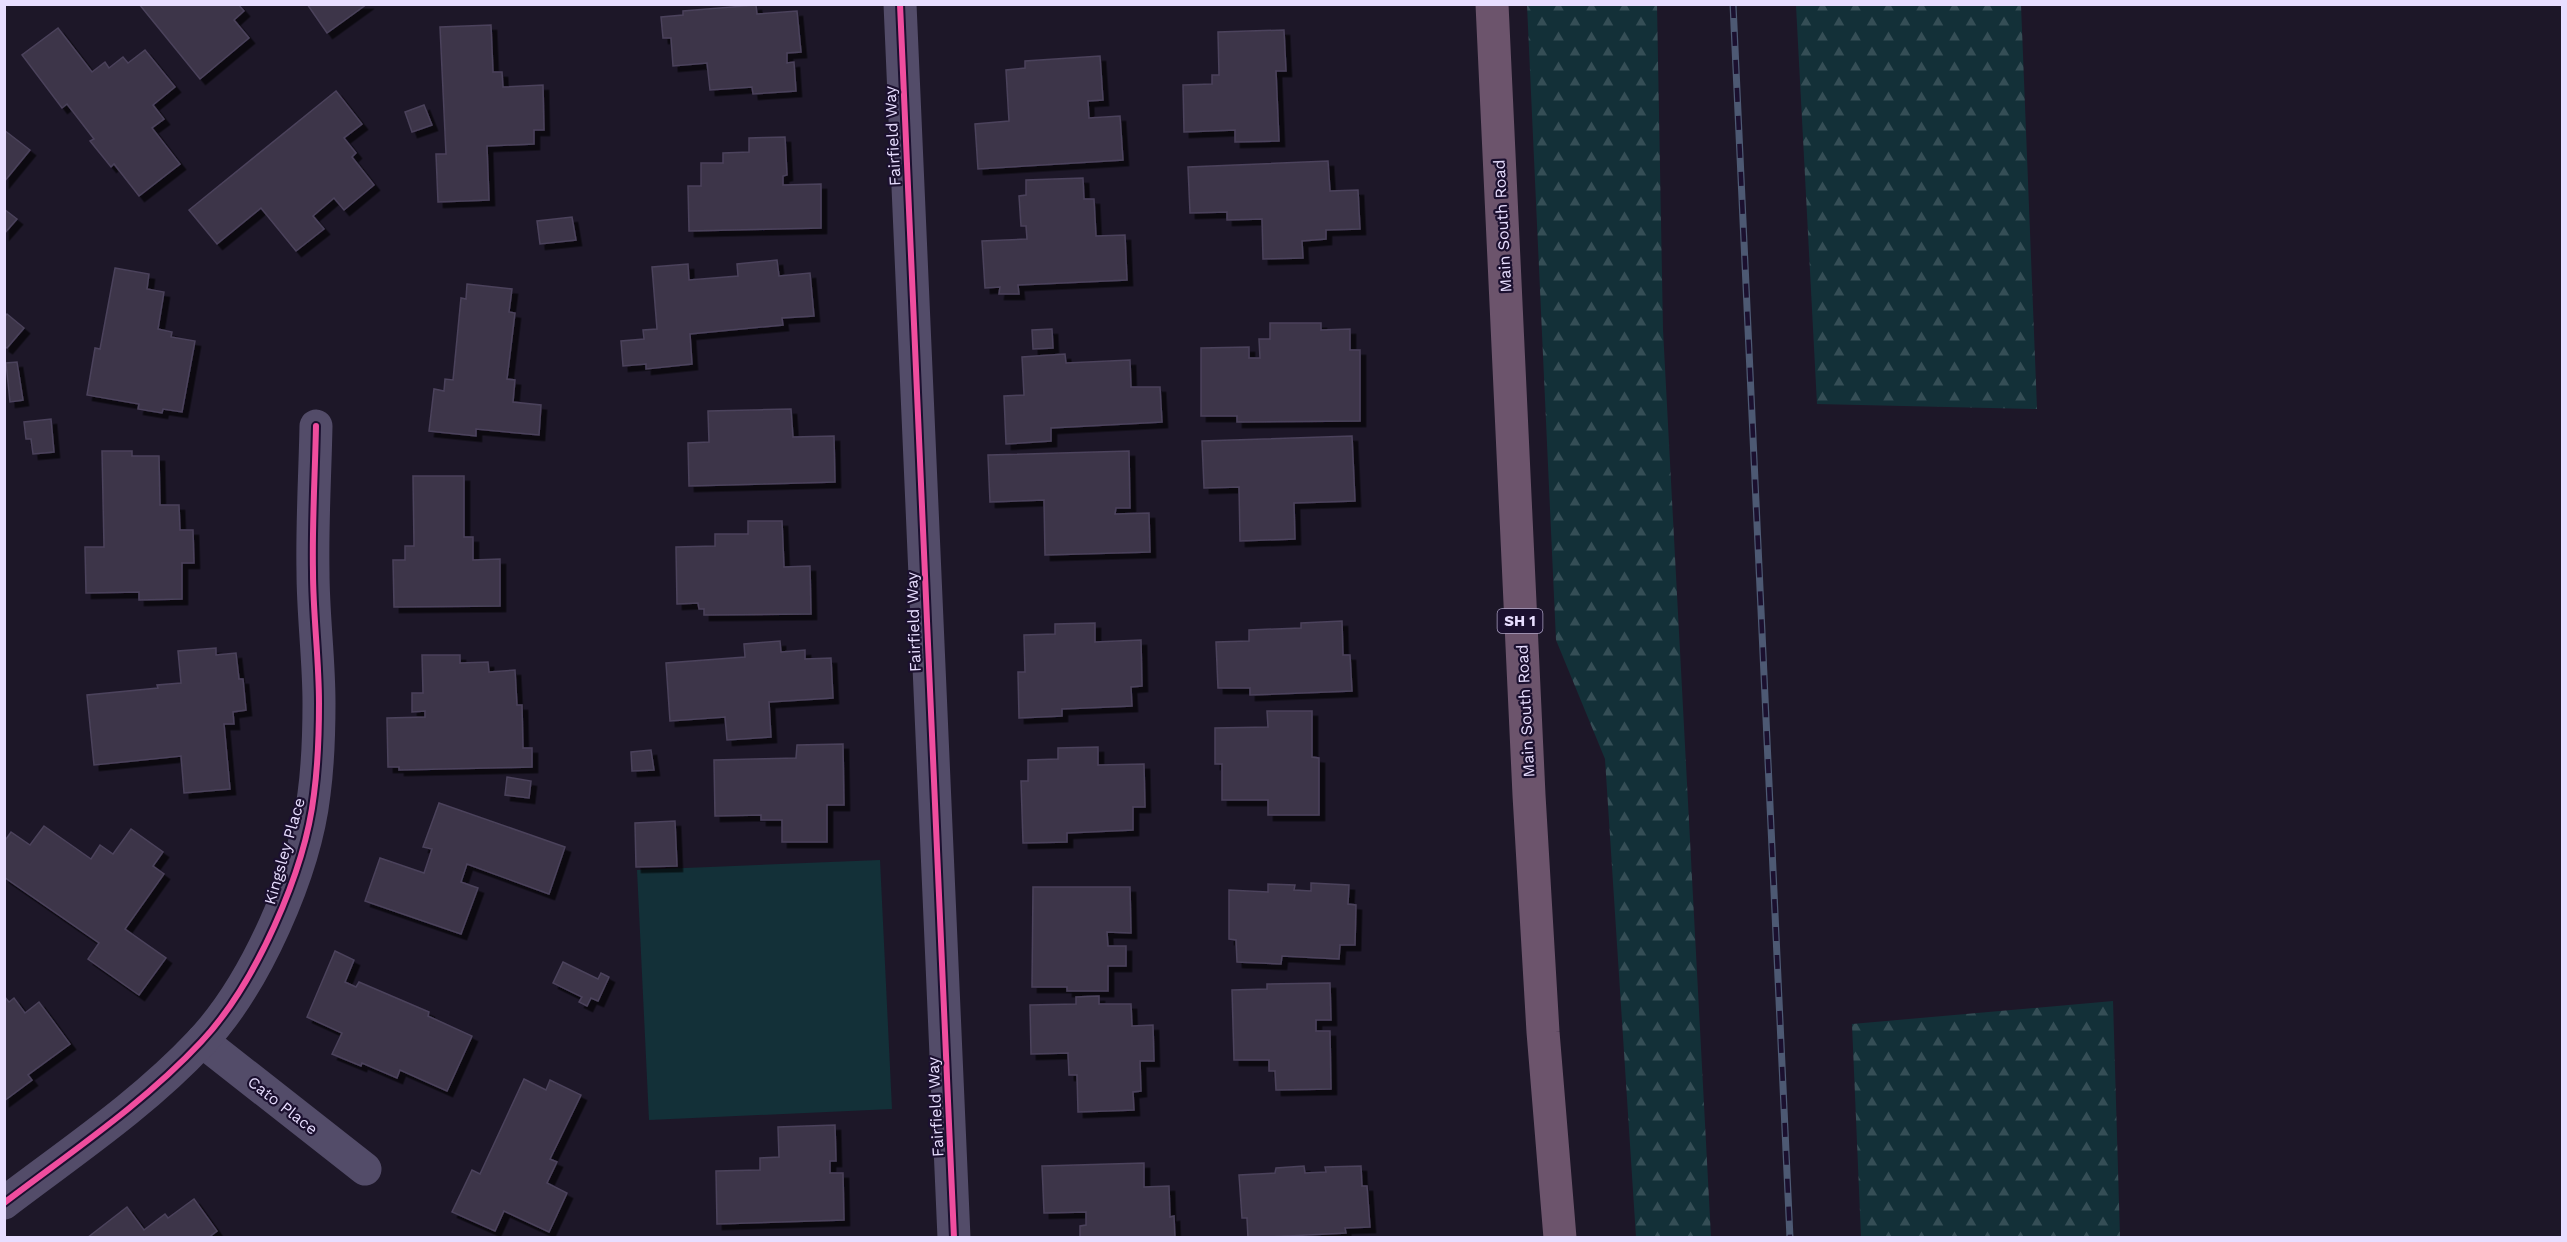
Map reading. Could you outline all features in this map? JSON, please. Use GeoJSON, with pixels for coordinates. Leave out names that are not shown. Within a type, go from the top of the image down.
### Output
{"type":"FeatureCollection","features":[{"type":"Feature","properties":{"kind":"highway","name":"Main South Road"},"geometry":{"type":"LineString","coordinates":[[1491,4],[1530,807],[1543,1032],[1560,1238]]}},
{"type":"Feature","properties":{"kind":"street","name":"Fairfield Way"},"geometry":{"type":"LineString","coordinates":[[900,4],[954,1238]]}},
{"type":"Feature","properties":{"kind":"street","name":"Kingsley Place"},"geometry":{"type":"LineString","coordinates":[[4,1203],[120,1114],[166,1076],[202,1041],[230,1004],[279,918],[299,858],[314,795],[319,702],[313,572],[316,426]]}},
{"type":"Feature","properties":{"kind":"street","name":"Cato Place"},"geometry":{"type":"LineString","coordinates":[[202,1041],[365,1168]]}},
{"type":"Feature","properties":{"kind":"green space"},"geometry":{"type":"Polygon","coordinates":[[[1527,5],[1657,5],[1663,330],[1711,1237],[1636,1237],[1605,759],[1556,640],[1527,5]]]}},
{"type":"Feature","properties":{"kind":"green space"},"geometry":{"type":"Polygon","coordinates":[[[1796,5],[2021,5],[2037,409],[1817,404],[1796,5]]]}},
{"type":"Feature","properties":{"kind":"green space"},"geometry":{"type":"Polygon","coordinates":[[[880,860],[892,1109],[649,1120],[637,870],[880,860]]]}},
{"type":"Feature","properties":{"kind":"green space"},"geometry":{"type":"Polygon","coordinates":[[[2113,1001],[2120,1237],[1861,1237],[1852,1024],[2113,1001]]]}},
{"type":"Feature","properties":{"kind":"building"},"geometry":{"type":"Polygon","coordinates":[[[139,4],[238,4],[244,11],[234,20],[249,38],[200,79],[139,4]]]}},
{"type":"Feature","properties":{"kind":"building"},"geometry":{"type":"Polygon","coordinates":[[[307,4],[367,4],[327,33],[307,4]]]}},
{"type":"Feature","properties":{"kind":"building"},"geometry":{"type":"Polygon","coordinates":[[[756,5],[757,14],[797,11],[801,52],[787,53],[787,63],[794,62],[796,91],[753,94],[752,87],[710,90],[707,63],[673,66],[671,38],[663,38],[661,17],[683,15],[683,11],[756,5]]]}},
{"type":"Feature","properties":{"kind":"building"},"geometry":{"type":"Polygon","coordinates":[[[491,25],[493,72],[502,72],[503,87],[543,85],[544,130],[534,130],[534,144],[487,146],[489,200],[438,202],[436,154],[446,154],[440,27],[491,25]]]}},
{"type":"Feature","properties":{"kind":"building"},"geometry":{"type":"Polygon","coordinates":[[[58,28],[92,72],[105,62],[109,68],[123,57],[128,63],[145,50],[175,87],[153,105],[164,119],[152,128],[180,164],[139,196],[114,164],[111,167],[90,141],[94,139],[67,104],[62,108],[22,55],[58,28]]]}},
{"type":"Feature","properties":{"kind":"building"},"geometry":{"type":"Polygon","coordinates":[[[1284,30],[1286,71],[1276,71],[1279,141],[1235,142],[1235,130],[1184,132],[1183,85],[1212,84],[1212,75],[1219,75],[1218,32],[1284,30]]]}},
{"type":"Feature","properties":{"kind":"building"},"geometry":{"type":"Polygon","coordinates":[[[1100,56],[1103,100],[1088,101],[1089,118],[1120,116],[1123,160],[978,169],[975,124],[1009,121],[1006,70],[1025,68],[1025,61],[1100,56]]]}},
{"type":"Feature","properties":{"kind":"building"},"geometry":{"type":"Polygon","coordinates":[[[336,91],[362,124],[344,138],[356,153],[352,157],[374,185],[344,210],[334,198],[313,216],[324,229],[296,251],[261,208],[217,244],[189,210],[336,91]]]}},
{"type":"Feature","properties":{"kind":"building"},"geometry":{"type":"Polygon","coordinates":[[[424,105],[432,125],[412,132],[405,112],[424,105]]]}},
{"type":"Feature","properties":{"kind":"building"},"geometry":{"type":"Polygon","coordinates":[[[4,130],[30,150],[4,182],[4,130]]]}},
{"type":"Feature","properties":{"kind":"building"},"geometry":{"type":"Polygon","coordinates":[[[785,137],[787,175],[783,176],[783,185],[821,184],[821,228],[689,231],[688,186],[701,186],[701,163],[723,163],[723,153],[749,152],[749,138],[785,137]]]}},
{"type":"Feature","properties":{"kind":"building"},"geometry":{"type":"Polygon","coordinates":[[[1328,161],[1330,191],[1358,190],[1360,229],[1326,230],[1326,239],[1302,241],[1303,258],[1263,259],[1262,219],[1227,220],[1227,212],[1190,213],[1188,167],[1328,161]]]}},
{"type":"Feature","properties":{"kind":"building"},"geometry":{"type":"Polygon","coordinates":[[[1083,178],[1084,199],[1094,199],[1096,236],[1125,235],[1127,280],[1018,285],[1019,294],[999,294],[1000,287],[985,288],[982,241],[1027,239],[1026,226],[1021,226],[1019,196],[1026,195],[1026,180],[1083,178]]]}},
{"type":"Feature","properties":{"kind":"building"},"geometry":{"type":"Polygon","coordinates":[[[4,209],[17,219],[4,234],[4,209]]]}},
{"type":"Feature","properties":{"kind":"building"},"geometry":{"type":"Polygon","coordinates":[[[572,217],[576,240],[540,244],[537,221],[572,217]]]}},
{"type":"Feature","properties":{"kind":"building"},"geometry":{"type":"Polygon","coordinates":[[[777,260],[779,276],[810,273],[814,316],[782,318],[783,325],[690,334],[692,364],[646,369],[646,364],[623,366],[621,341],[644,339],[643,330],[657,329],[652,267],[688,264],[689,280],[738,276],[737,264],[777,260]]]}},
{"type":"Feature","properties":{"kind":"building"},"geometry":{"type":"Polygon","coordinates":[[[115,268],[149,274],[147,289],[164,292],[158,329],[172,332],[171,337],[195,341],[182,412],[163,409],[162,413],[138,409],[139,404],[87,395],[95,348],[100,349],[115,268]]]}},
{"type":"Feature","properties":{"kind":"building"},"geometry":{"type":"Polygon","coordinates":[[[467,284],[512,289],[509,312],[515,313],[507,379],[515,380],[513,402],[541,405],[539,435],[476,429],[476,436],[429,431],[434,389],[444,391],[445,379],[453,380],[461,298],[466,299],[467,284]]]}},
{"type":"Feature","properties":{"kind":"building"},"geometry":{"type":"Polygon","coordinates":[[[7,314],[24,328],[7,348],[4,346],[4,317],[7,314]]]}},
{"type":"Feature","properties":{"kind":"building"},"geometry":{"type":"Polygon","coordinates":[[[1270,323],[1321,323],[1321,330],[1350,329],[1350,350],[1360,350],[1360,421],[1237,422],[1237,416],[1201,416],[1201,348],[1249,347],[1249,358],[1260,358],[1259,339],[1270,339],[1270,323]]]}},
{"type":"Feature","properties":{"kind":"building"},"geometry":{"type":"Polygon","coordinates":[[[1052,329],[1053,348],[1033,349],[1032,330],[1052,329]]]}},
{"type":"Feature","properties":{"kind":"building"},"geometry":{"type":"Polygon","coordinates":[[[1065,354],[1066,363],[1130,360],[1131,387],[1160,387],[1162,422],[1051,428],[1051,441],[1006,444],[1004,396],[1024,395],[1022,357],[1065,354]]]}},
{"type":"Feature","properties":{"kind":"building"},"geometry":{"type":"Polygon","coordinates":[[[17,362],[23,400],[10,402],[6,363],[17,362]]]}},
{"type":"Feature","properties":{"kind":"building"},"geometry":{"type":"Polygon","coordinates":[[[791,409],[793,437],[834,436],[835,482],[689,486],[688,443],[709,442],[708,411],[791,409]]]}},
{"type":"Feature","properties":{"kind":"building"},"geometry":{"type":"Polygon","coordinates":[[[51,419],[54,452],[33,454],[31,439],[26,439],[24,422],[51,419]]]}},
{"type":"Feature","properties":{"kind":"building"},"geometry":{"type":"Polygon","coordinates":[[[1352,436],[1355,501],[1294,503],[1295,539],[1240,541],[1239,487],[1204,488],[1202,441],[1352,436]]]}},
{"type":"Feature","properties":{"kind":"building"},"geometry":{"type":"Polygon","coordinates":[[[102,451],[132,451],[132,456],[159,456],[160,505],[179,505],[180,530],[193,530],[194,563],[182,563],[182,599],[139,600],[139,592],[86,593],[85,547],[104,547],[102,451]]]}},
{"type":"Feature","properties":{"kind":"building"},"geometry":{"type":"Polygon","coordinates":[[[1129,451],[1130,508],[1116,508],[1115,514],[1149,513],[1150,552],[1045,555],[1044,500],[990,502],[988,455],[1129,451]]]}},
{"type":"Feature","properties":{"kind":"building"},"geometry":{"type":"Polygon","coordinates":[[[413,476],[464,476],[464,537],[473,537],[473,560],[500,559],[500,606],[394,607],[393,560],[405,560],[405,546],[414,546],[413,476]]]}},
{"type":"Feature","properties":{"kind":"building"},"geometry":{"type":"Polygon","coordinates":[[[748,521],[782,521],[784,567],[810,566],[811,614],[704,615],[704,609],[699,609],[698,603],[677,604],[676,547],[715,546],[715,534],[748,534],[748,521]]]}},
{"type":"Feature","properties":{"kind":"building"},"geometry":{"type":"Polygon","coordinates":[[[1342,621],[1343,655],[1350,655],[1352,691],[1250,695],[1250,688],[1218,688],[1216,642],[1249,641],[1249,630],[1301,628],[1301,623],[1342,621]]]}},
{"type":"Feature","properties":{"kind":"building"},"geometry":{"type":"Polygon","coordinates":[[[1095,623],[1095,642],[1141,640],[1142,686],[1131,687],[1132,706],[1062,709],[1062,716],[1019,718],[1018,672],[1025,672],[1024,635],[1055,634],[1055,624],[1095,623]]]}},
{"type":"Feature","properties":{"kind":"building"},"geometry":{"type":"Polygon","coordinates":[[[780,641],[781,652],[805,650],[805,659],[831,658],[833,698],[769,702],[771,737],[727,740],[725,717],[670,721],[666,663],[745,657],[744,644],[780,641]]]}},
{"type":"Feature","properties":{"kind":"building"},"geometry":{"type":"Polygon","coordinates":[[[216,648],[216,655],[236,653],[239,679],[243,679],[246,710],[233,712],[234,724],[224,724],[230,789],[184,793],[181,756],[94,765],[87,695],[158,688],[157,685],[181,683],[178,651],[216,648]]]}},
{"type":"Feature","properties":{"kind":"building"},"geometry":{"type":"Polygon","coordinates":[[[422,655],[460,655],[460,663],[488,662],[489,672],[515,670],[517,705],[522,705],[523,748],[532,748],[532,767],[399,770],[399,767],[388,767],[387,718],[425,717],[425,711],[412,712],[412,693],[423,693],[422,655]]]}},
{"type":"Feature","properties":{"kind":"building"},"geometry":{"type":"Polygon","coordinates":[[[1267,711],[1312,711],[1312,757],[1319,758],[1319,815],[1268,815],[1268,800],[1222,800],[1222,764],[1215,764],[1215,728],[1268,727],[1267,711]]]}},
{"type":"Feature","properties":{"kind":"building"},"geometry":{"type":"Polygon","coordinates":[[[843,744],[844,805],[827,805],[827,842],[782,842],[782,820],[761,820],[761,815],[715,816],[714,760],[796,758],[797,745],[843,744]]]}},
{"type":"Feature","properties":{"kind":"building"},"geometry":{"type":"Polygon","coordinates":[[[1098,747],[1098,765],[1144,764],[1145,807],[1133,807],[1133,830],[1067,833],[1067,842],[1023,843],[1021,781],[1028,781],[1028,760],[1058,759],[1058,748],[1098,747]]]}},
{"type":"Feature","properties":{"kind":"building"},"geometry":{"type":"Polygon","coordinates":[[[651,750],[654,770],[632,771],[631,752],[651,750]]]}},
{"type":"Feature","properties":{"kind":"building"},"geometry":{"type":"Polygon","coordinates":[[[507,777],[531,781],[529,798],[505,795],[507,777]]]}},
{"type":"Feature","properties":{"kind":"building"},"geometry":{"type":"Polygon","coordinates":[[[439,803],[565,847],[549,894],[467,864],[461,882],[478,888],[461,934],[365,901],[380,858],[424,873],[432,849],[423,847],[439,803]]]}},
{"type":"Feature","properties":{"kind":"building"},"geometry":{"type":"Polygon","coordinates":[[[675,821],[677,866],[636,867],[635,823],[675,821]]]}},
{"type":"Feature","properties":{"kind":"building"},"geometry":{"type":"Polygon","coordinates":[[[44,826],[91,859],[100,845],[113,854],[131,829],[163,852],[153,866],[164,874],[125,929],[166,958],[139,995],[88,959],[99,943],[4,877],[4,842],[11,832],[30,845],[44,826]]]}},
{"type":"Feature","properties":{"kind":"building"},"geometry":{"type":"Polygon","coordinates":[[[1311,883],[1349,885],[1348,904],[1356,905],[1355,945],[1340,945],[1339,959],[1282,956],[1281,964],[1237,962],[1236,940],[1229,939],[1229,890],[1268,892],[1268,884],[1295,885],[1294,890],[1311,891],[1311,883]]]}},
{"type":"Feature","properties":{"kind":"building"},"geometry":{"type":"Polygon","coordinates":[[[1033,887],[1130,887],[1131,933],[1107,932],[1108,946],[1126,946],[1126,966],[1108,966],[1108,991],[1067,991],[1067,987],[1032,987],[1033,887]]]}},
{"type":"Feature","properties":{"kind":"building"},"geometry":{"type":"Polygon","coordinates":[[[335,951],[354,960],[345,982],[356,987],[359,982],[429,1012],[428,1016],[472,1036],[447,1091],[400,1070],[397,1078],[362,1063],[361,1066],[332,1054],[342,1033],[307,1017],[335,951]]]}},
{"type":"Feature","properties":{"kind":"building"},"geometry":{"type":"Polygon","coordinates":[[[563,962],[598,979],[601,973],[609,977],[598,1001],[591,998],[587,1006],[579,1002],[582,997],[553,983],[563,962]]]}},
{"type":"Feature","properties":{"kind":"building"},"geometry":{"type":"Polygon","coordinates":[[[1330,983],[1331,1020],[1316,1020],[1316,1031],[1330,1031],[1331,1089],[1276,1090],[1275,1071],[1269,1071],[1269,1060],[1234,1060],[1232,990],[1267,989],[1267,984],[1330,983]]]}},
{"type":"Feature","properties":{"kind":"building"},"geometry":{"type":"Polygon","coordinates":[[[4,996],[9,1002],[14,998],[25,1013],[39,1002],[70,1044],[28,1075],[32,1080],[4,1101],[4,996]]]}},
{"type":"Feature","properties":{"kind":"building"},"geometry":{"type":"Polygon","coordinates":[[[1099,996],[1099,1004],[1131,1004],[1132,1026],[1153,1025],[1154,1061],[1140,1061],[1141,1091],[1133,1092],[1134,1110],[1078,1112],[1077,1075],[1069,1075],[1068,1053],[1031,1054],[1030,1005],[1076,1004],[1076,997],[1099,996]]]}},
{"type":"Feature","properties":{"kind":"building"},"geometry":{"type":"Polygon","coordinates":[[[524,1079],[546,1090],[550,1080],[581,1095],[550,1159],[557,1162],[547,1183],[567,1193],[549,1232],[504,1211],[495,1231],[452,1212],[472,1170],[480,1174],[524,1079]]]}},
{"type":"Feature","properties":{"kind":"building"},"geometry":{"type":"Polygon","coordinates":[[[835,1125],[836,1161],[830,1161],[830,1173],[843,1173],[844,1220],[717,1224],[716,1171],[760,1170],[760,1158],[779,1157],[778,1127],[835,1125]]]}},
{"type":"Feature","properties":{"kind":"building"},"geometry":{"type":"Polygon","coordinates":[[[1144,1163],[1144,1187],[1169,1186],[1170,1217],[1174,1216],[1175,1238],[1080,1238],[1080,1226],[1086,1225],[1086,1212],[1044,1213],[1042,1166],[1144,1163]]]}},
{"type":"Feature","properties":{"kind":"building"},"geometry":{"type":"Polygon","coordinates":[[[1304,1166],[1305,1173],[1326,1172],[1325,1167],[1361,1166],[1362,1186],[1367,1186],[1370,1227],[1345,1228],[1346,1233],[1248,1238],[1247,1218],[1242,1218],[1239,1175],[1275,1173],[1276,1168],[1304,1166]]]}},
{"type":"Feature","properties":{"kind":"building"},"geometry":{"type":"Polygon","coordinates":[[[194,1199],[217,1231],[208,1238],[87,1238],[127,1207],[144,1230],[165,1214],[168,1218],[194,1199]]]}},
{"type":"Feature","properties":{"kind":"railway"},"geometry":{"type":"LineString","coordinates":[[1733,4],[1790,1238]]}},
{"type":"Feature","properties":{"kind":"cycle path"},"geometry":{"type":"LineString","coordinates":[[900,4],[954,1238]]}},
{"type":"Feature","properties":{"kind":"cycle path"},"geometry":{"type":"LineString","coordinates":[[4,1203],[131,1107],[179,1065],[201,1042],[240,990],[258,959],[289,892],[309,825],[314,794],[319,726],[313,554],[316,426]]}}]}
